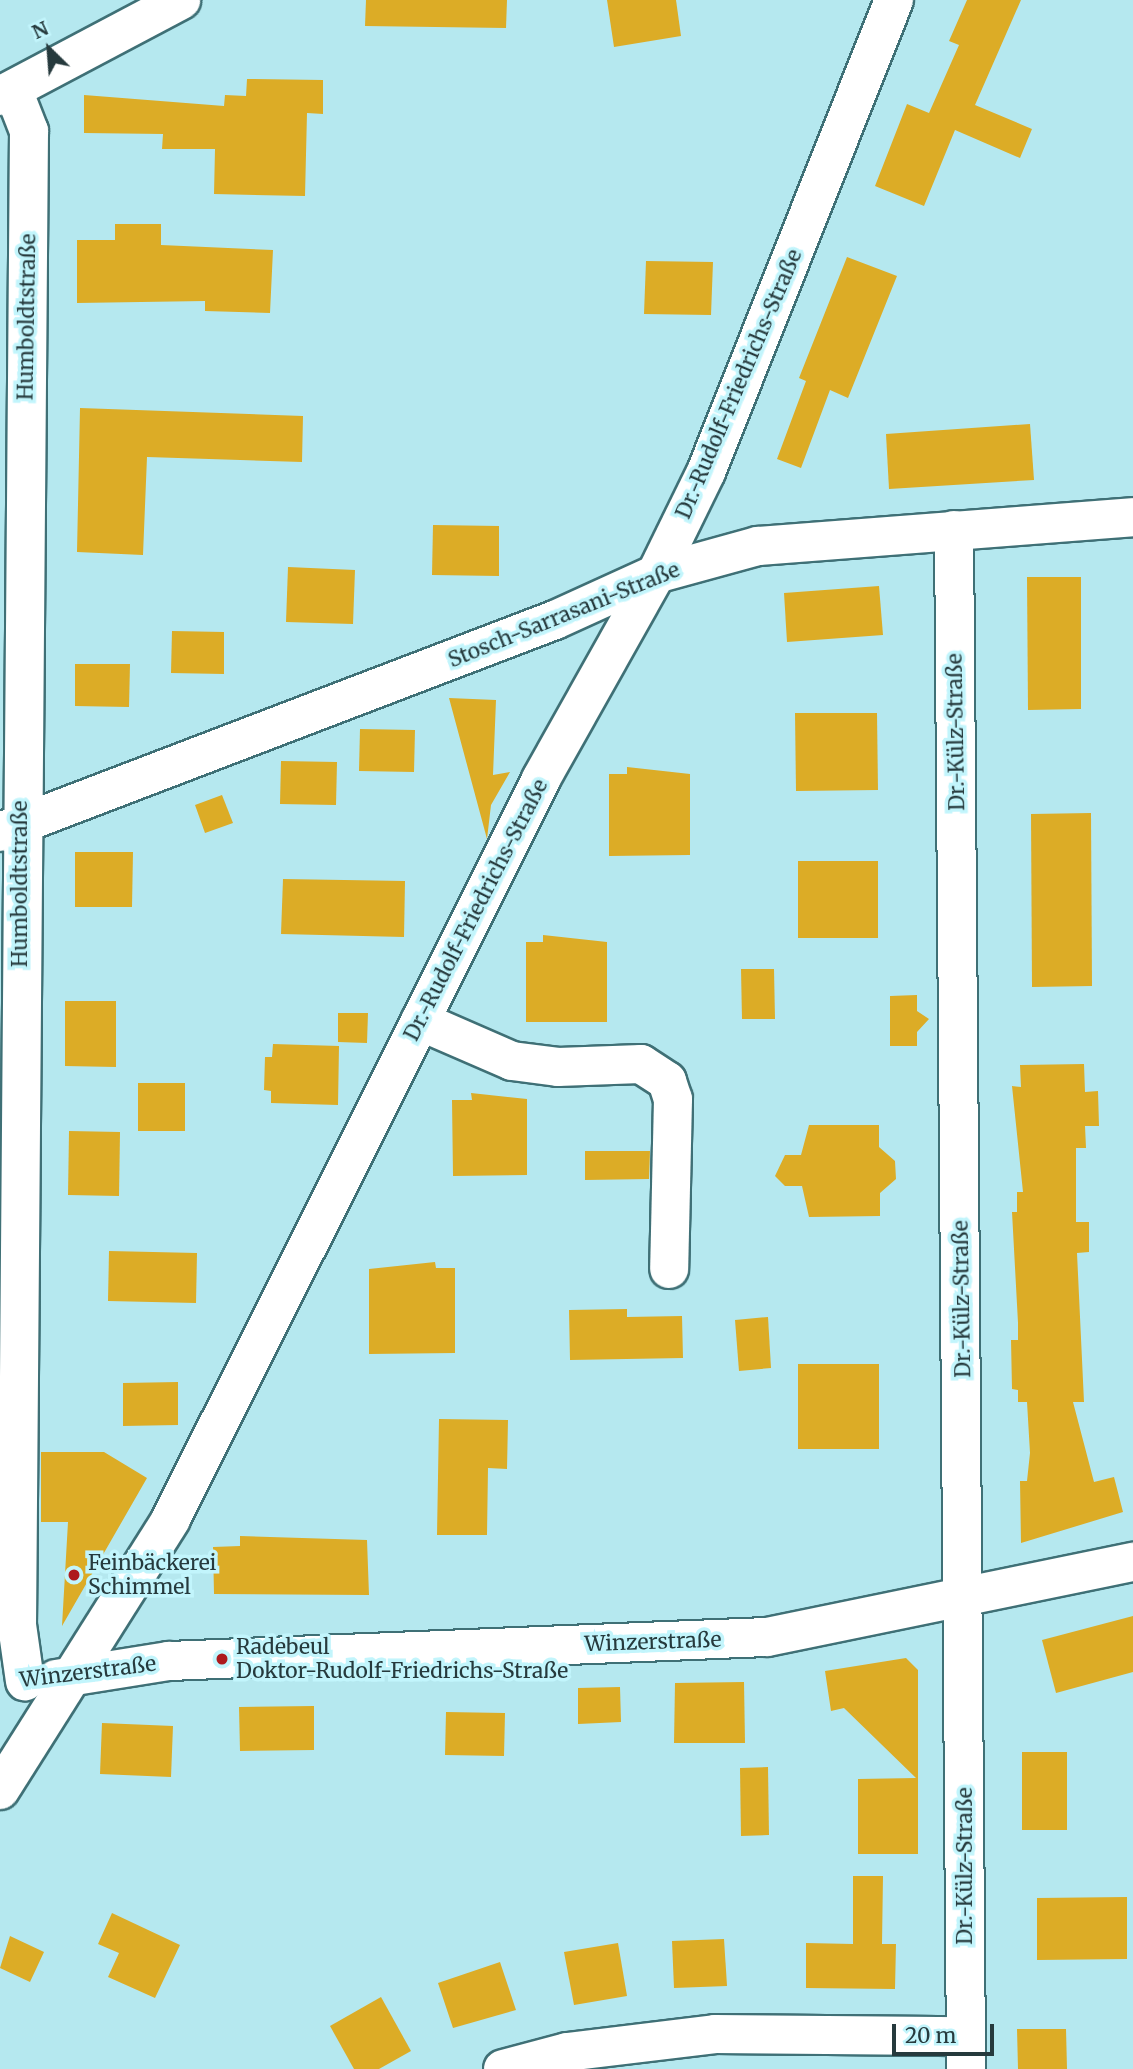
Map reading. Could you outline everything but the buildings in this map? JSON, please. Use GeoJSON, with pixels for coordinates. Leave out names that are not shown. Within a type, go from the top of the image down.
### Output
{"type":"FeatureCollection","features":[{"type":"Feature","properties":{"kind":"street"},"geometry":{"type":"LineString","coordinates":[[7,93],[181,0]]}},
{"type":"Feature","properties":{"kind":"street","name":"Dr.-Rudolf-Friedrichs-Straße"},"geometry":{"type":"LineString","coordinates":[[0,1790],[69,1678],[119,1610],[171,1519],[541,779],[656,574],[706,472],[894,0]]}},
{"type":"Feature","properties":{"kind":"street","name":"Humboldtstraße"},"geometry":{"type":"LineString","coordinates":[[7,93],[29,131],[10,828],[17,1625],[12,1681]]}},
{"type":"Feature","properties":{"kind":"street","name":"Stosch-Sarrasani-Straße"},"geometry":{"type":"LineString","coordinates":[[10,828],[555,621],[656,574],[758,546],[1133,517]]}},
{"type":"Feature","properties":{"kind":"street","name":"Dr.-Külz-Straße"},"geometry":{"type":"LineString","coordinates":[[954,530],[966,2052]]}},
{"type":"Feature","properties":{"kind":"street"},"geometry":{"type":"LineString","coordinates":[[420,1021],[533,1066],[641,1064],[655,1069],[673,1099],[669,1269]]}},
{"type":"Feature","properties":{"kind":"street","name":"Winzerstraße"},"geometry":{"type":"LineString","coordinates":[[12,1681],[69,1678],[169,1661],[767,1637],[964,1600],[1133,1562]]}},
{"type":"Feature","properties":{"kind":"street"},"geometry":{"type":"LineString","coordinates":[[503,2069],[567,2052],[715,2034],[966,2052]]}},
{"type":"Feature","properties":{"kind":"place","name":"Feinbäckerei Schimmel"},"geometry":{"type":"Point","coordinates":[74,1575]}},
{"type":"Feature","properties":{"kind":"place","name":"Radebeul Doktor-Rudolf-Friedrichs-Straße"},"geometry":{"type":"Point","coordinates":[222,1659]}}]}
